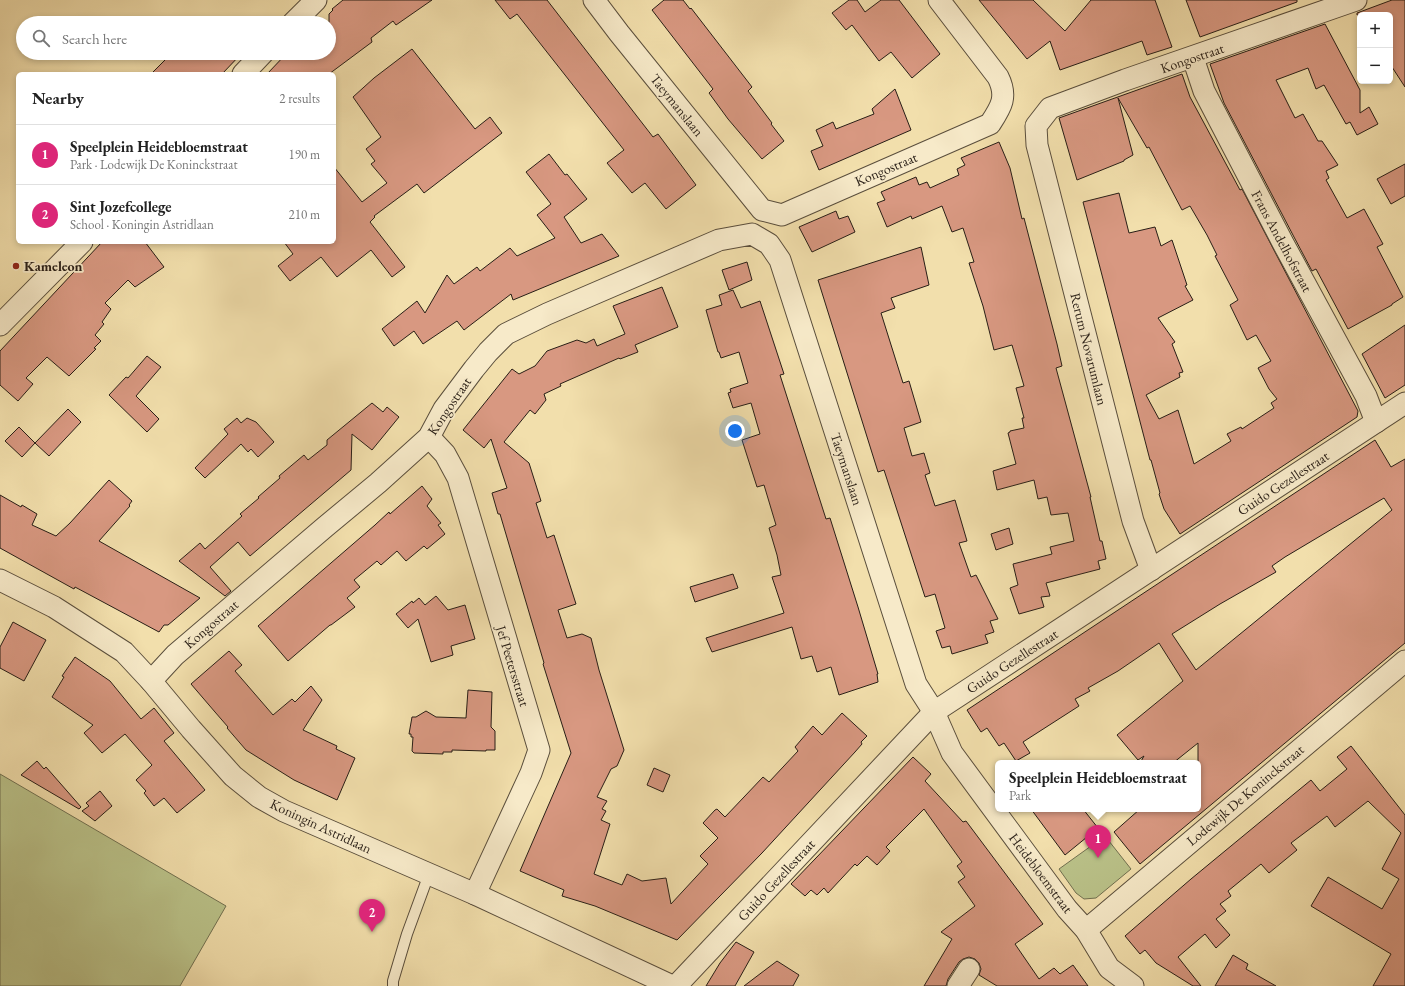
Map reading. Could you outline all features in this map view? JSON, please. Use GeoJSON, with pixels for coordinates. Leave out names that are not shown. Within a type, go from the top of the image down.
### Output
{"type":"FeatureCollection","features":[{"type":"Feature","properties":{"kind":"street"},"geometry":{"type":"LineString","coordinates":[[300,16],[316,0]]}},
{"type":"Feature","properties":{"kind":"street","name":"Taeymanslaan"},"geometry":{"type":"LineString","coordinates":[[594,0],[762,210]]}},
{"type":"Feature","properties":{"kind":"street","name":"Kongostraat"},"geometry":{"type":"LineString","coordinates":[[762,210],[782,214],[990,124],[1001,106],[1003,88],[998,77],[939,0]]}},
{"type":"Feature","properties":{"kind":"street","name":"Kongostraat"},"geometry":{"type":"LineString","coordinates":[[1036,126],[1050,108],[1125,80],[1193,58],[1356,0]]}},
{"type":"Feature","properties":{"kind":"street","name":"Frans Andelhofstraat"},"geometry":{"type":"LineString","coordinates":[[1193,58],[1204,91],[1287,250],[1366,396],[1376,422]]}},
{"type":"Feature","properties":{"kind":"street"},"geometry":{"type":"LineString","coordinates":[[245,72],[256,60]]}},
{"type":"Feature","properties":{"kind":"street","name":"Rerum Novarumlaan"},"geometry":{"type":"LineString","coordinates":[[1036,126],[1037,145],[1133,521],[1151,570]]}},
{"type":"Feature","properties":{"kind":"street","name":"Taeymanslaan"},"geometry":{"type":"LineString","coordinates":[[752,234],[768,244],[780,260],[916,684],[934,712]]}},
{"type":"Feature","properties":{"kind":"street","name":"Kongostraat"},"geometry":{"type":"LineString","coordinates":[[151,680],[175,655],[378,483],[429,437],[444,409],[488,352],[506,334],[547,314],[719,240],[752,234]]}},
{"type":"Feature","properties":{"kind":"street"},"geometry":{"type":"LineString","coordinates":[[0,325],[80,244]]}},
{"type":"Feature","properties":{"kind":"street","name":"Guido Gezellestraat"},"geometry":{"type":"LineString","coordinates":[[676,986],[934,712],[1405,403]]}},
{"type":"Feature","properties":{"kind":"street","name":"Jef Peetersstraat"},"geometry":{"type":"LineString","coordinates":[[429,437],[445,454],[458,478],[539,750],[525,785],[475,894]]}},
{"type":"Feature","properties":{"kind":"street","name":"Koningin Astridlaan"},"geometry":{"type":"LineString","coordinates":[[0,580],[54,607],[124,652],[151,680],[191,729],[233,776],[259,797],[284,811],[475,894],[672,986]]}},
{"type":"Feature","properties":{"kind":"street","name":"Lodewijk De Koninckstraat"},"geometry":{"type":"LineString","coordinates":[[1086,930],[1405,661]]}},
{"type":"Feature","properties":{"kind":"street","name":"Heidebloemstraat"},"geometry":{"type":"LineString","coordinates":[[934,712],[952,753],[995,811]]}},
{"type":"Feature","properties":{"kind":"street","name":"Heidebloemstraat"},"geometry":{"type":"LineString","coordinates":[[995,812],[1067,909],[1086,930],[1109,968],[1133,986]]}},
{"type":"Feature","properties":{"kind":"lane"},"geometry":{"type":"LineString","coordinates":[[393,986],[393,981],[407,934],[429,874]]}},
{"type":"Feature","properties":{"kind":"green space"},"geometry":{"type":"Polygon","coordinates":[[[0,774],[226,906],[180,986],[0,986],[0,774]]]}},
{"type":"Feature","properties":{"kind":"green space"},"geometry":{"type":"Polygon","coordinates":[[[1105,836],[1131,869],[1096,898],[1084,899],[1076,893],[1059,869],[1105,836]]]}},
{"type":"Feature","properties":{"kind":"building"},"geometry":{"type":"Polygon","coordinates":[[[343,0],[432,0],[396,25],[393,21],[371,38],[372,42],[332,72],[269,72],[280,60],[336,60],[336,16],[329,16],[333,10],[332,9],[343,0]]]}},
{"type":"Feature","properties":{"kind":"building"},"geometry":{"type":"Polygon","coordinates":[[[495,0],[547,0],[653,137],[658,134],[696,185],[666,209],[645,183],[632,193],[607,163],[624,150],[517,14],[510,19],[495,0]]]}},
{"type":"Feature","properties":{"kind":"building"},"geometry":{"type":"Polygon","coordinates":[[[664,0],[683,0],[690,9],[691,8],[752,87],[748,91],[784,141],[762,159],[728,119],[709,93],[713,89],[652,10],[664,0]]]}},
{"type":"Feature","properties":{"kind":"building"},"geometry":{"type":"Polygon","coordinates":[[[849,0],[857,0],[865,12],[881,0],[899,0],[940,54],[912,78],[891,52],[879,61],[852,25],[846,30],[832,13],[849,0]]]}},
{"type":"Feature","properties":{"kind":"building"},"geometry":{"type":"Polygon","coordinates":[[[979,0],[1033,0],[1065,31],[1091,0],[1155,0],[1172,47],[1147,55],[1142,41],[1060,70],[1050,41],[1027,59],[979,0]]]}},
{"type":"Feature","properties":{"kind":"building"},"geometry":{"type":"Polygon","coordinates":[[[1186,0],[1297,0],[1297,2],[1200,37],[1186,0]]]}},
{"type":"Feature","properties":{"kind":"building"},"geometry":{"type":"Polygon","coordinates":[[[1392,0],[1405,0],[1405,87],[1393,69],[1393,12],[1360,12],[1392,0]]]}},
{"type":"Feature","properties":{"kind":"building"},"geometry":{"type":"Polygon","coordinates":[[[1325,24],[1360,90],[1360,113],[1369,107],[1378,124],[1357,135],[1350,122],[1346,124],[1324,85],[1316,89],[1308,68],[1276,80],[1295,118],[1303,114],[1318,141],[1322,141],[1338,165],[1326,171],[1329,178],[1326,180],[1347,218],[1364,209],[1383,244],[1377,247],[1403,297],[1392,305],[1348,329],[1316,269],[1312,271],[1224,103],[1210,64],[1325,24]]]}},
{"type":"Feature","properties":{"kind":"building"},"geometry":{"type":"Polygon","coordinates":[[[412,49],[475,129],[490,117],[502,133],[424,193],[417,184],[374,216],[375,217],[370,222],[405,267],[392,277],[371,250],[337,277],[321,257],[290,281],[278,266],[293,254],[286,244],[336,244],[336,170],[362,202],[387,183],[371,164],[375,161],[366,149],[381,137],[353,97],[374,78],[412,49]]]}},
{"type":"Feature","properties":{"kind":"building"},"geometry":{"type":"Polygon","coordinates":[[[165,60],[235,60],[224,72],[153,72],[165,60]]]}},
{"type":"Feature","properties":{"kind":"building"},"geometry":{"type":"Polygon","coordinates":[[[1182,74],[1190,97],[1240,190],[1242,189],[1358,411],[1357,417],[1180,534],[1164,509],[1159,494],[1160,493],[1150,460],[1083,202],[1119,193],[1129,233],[1155,227],[1161,246],[1172,240],[1187,285],[1185,286],[1193,300],[1158,318],[1175,342],[1172,344],[1183,372],[1179,373],[1180,377],[1146,395],[1159,419],[1178,410],[1194,464],[1231,441],[1227,434],[1241,427],[1242,429],[1274,408],[1271,403],[1277,399],[1269,389],[1258,368],[1271,361],[1256,335],[1247,340],[1230,305],[1238,300],[1215,256],[1217,255],[1207,235],[1190,206],[1182,210],[1149,147],[1147,148],[1118,98],[1133,155],[1124,161],[1077,180],[1059,118],[1182,74]]]}},
{"type":"Feature","properties":{"kind":"building"},"geometry":{"type":"Polygon","coordinates":[[[895,89],[911,130],[819,170],[811,151],[823,146],[816,130],[833,122],[836,129],[874,114],[872,109],[895,89]]]}},
{"type":"Feature","properties":{"kind":"building"},"geometry":{"type":"Polygon","coordinates":[[[999,142],[1010,168],[1022,219],[1024,218],[1057,344],[1062,366],[1056,368],[1091,497],[1100,541],[1102,541],[1106,559],[1098,561],[1100,569],[1046,583],[1050,596],[1041,597],[1044,607],[1019,614],[1010,588],[1018,585],[1013,564],[1052,554],[1050,547],[1074,541],[1068,513],[1051,515],[1047,497],[1038,499],[1034,480],[997,490],[993,471],[1016,464],[1008,433],[1010,431],[1024,428],[1022,418],[1024,418],[1016,388],[1024,386],[1012,345],[994,350],[983,306],[969,263],[974,262],[963,228],[952,232],[942,206],[912,219],[911,216],[887,227],[877,203],[885,200],[881,192],[916,177],[919,185],[927,182],[930,188],[959,175],[957,169],[965,165],[961,158],[999,142]]]}},
{"type":"Feature","properties":{"kind":"building"},"geometry":{"type":"Polygon","coordinates":[[[549,154],[565,175],[567,174],[587,199],[564,217],[581,243],[602,234],[619,256],[513,300],[511,294],[464,330],[457,321],[423,344],[414,331],[394,346],[382,329],[417,301],[425,313],[447,275],[454,284],[477,267],[480,271],[510,248],[517,256],[555,238],[537,215],[551,204],[526,172],[549,154]]]}},
{"type":"Feature","properties":{"kind":"building"},"geometry":{"type":"Polygon","coordinates":[[[1405,164],[1405,196],[1391,204],[1377,179],[1405,164]]]}},
{"type":"Feature","properties":{"kind":"building"},"geometry":{"type":"Polygon","coordinates":[[[836,211],[839,219],[848,216],[855,232],[812,252],[799,227],[836,211]]]}},
{"type":"Feature","properties":{"kind":"building"},"geometry":{"type":"Polygon","coordinates":[[[100,244],[147,244],[164,267],[135,287],[128,280],[105,303],[111,309],[102,322],[104,324],[95,335],[101,341],[94,348],[96,349],[69,376],[47,357],[26,378],[33,384],[18,401],[0,385],[0,351],[100,244]]]}},
{"type":"Feature","properties":{"kind":"building"},"geometry":{"type":"Polygon","coordinates":[[[921,247],[929,285],[891,298],[895,308],[881,313],[903,383],[909,381],[921,422],[904,428],[912,456],[924,453],[930,473],[925,475],[935,506],[955,500],[967,541],[959,543],[971,577],[976,575],[998,619],[990,621],[994,632],[985,635],[988,643],[952,654],[950,646],[942,648],[936,631],[945,628],[935,594],[925,597],[884,470],[878,472],[818,280],[921,247]]]}},
{"type":"Feature","properties":{"kind":"building"},"geometry":{"type":"Polygon","coordinates":[[[747,262],[752,280],[729,290],[722,270],[747,262]]]}},
{"type":"Feature","properties":{"kind":"building"},"geometry":{"type":"Polygon","coordinates":[[[662,287],[678,327],[635,345],[638,352],[620,359],[619,358],[560,384],[561,386],[544,394],[546,400],[535,414],[530,410],[504,442],[529,463],[541,501],[536,503],[547,538],[554,535],[576,604],[558,610],[567,638],[582,634],[591,638],[599,670],[624,750],[617,766],[611,769],[597,797],[607,801],[602,809],[606,811],[601,820],[610,824],[594,874],[622,885],[627,874],[642,881],[666,878],[671,904],[708,864],[700,856],[718,838],[703,823],[717,809],[725,817],[763,777],[769,782],[798,751],[795,747],[813,726],[822,735],[842,713],[867,736],[855,752],[762,853],[677,940],[595,906],[562,896],[564,890],[520,871],[571,753],[543,664],[544,663],[500,514],[498,514],[492,493],[507,488],[491,439],[484,448],[463,430],[512,369],[519,374],[535,366],[547,351],[577,340],[586,343],[594,339],[597,346],[625,334],[613,306],[662,287]]]}},
{"type":"Feature","properties":{"kind":"building"},"geometry":{"type":"Polygon","coordinates":[[[733,290],[741,308],[760,301],[784,374],[780,375],[826,519],[830,518],[878,674],[878,682],[839,695],[831,667],[817,672],[812,656],[801,659],[792,627],[712,652],[706,638],[784,613],[772,577],[781,575],[769,528],[776,525],[764,485],[757,487],[742,440],[760,434],[751,403],[733,408],[728,393],[731,392],[730,389],[748,383],[739,352],[721,358],[706,310],[722,305],[719,295],[733,290]]]}},
{"type":"Feature","properties":{"kind":"building"},"geometry":{"type":"Polygon","coordinates":[[[1405,325],[1405,385],[1385,398],[1362,354],[1405,325]]]}},
{"type":"Feature","properties":{"kind":"building"},"geometry":{"type":"Polygon","coordinates":[[[147,356],[161,367],[136,396],[159,419],[147,432],[109,395],[126,377],[128,378],[147,356]]]}},
{"type":"Feature","properties":{"kind":"building"},"geometry":{"type":"Polygon","coordinates":[[[372,403],[383,412],[387,407],[399,417],[372,450],[352,434],[351,470],[250,556],[238,542],[210,567],[231,591],[225,596],[179,561],[200,543],[205,549],[242,516],[240,514],[280,478],[279,476],[304,455],[308,460],[327,445],[327,440],[372,403]]]}},
{"type":"Feature","properties":{"kind":"building"},"geometry":{"type":"Polygon","coordinates":[[[68,409],[81,422],[49,456],[35,443],[68,409]]]}},
{"type":"Feature","properties":{"kind":"building"},"geometry":{"type":"Polygon","coordinates":[[[237,418],[241,423],[247,418],[256,422],[274,442],[258,457],[251,449],[248,452],[241,444],[205,478],[195,468],[228,434],[224,429],[237,418]]]}},
{"type":"Feature","properties":{"kind":"building"},"geometry":{"type":"Polygon","coordinates":[[[19,427],[35,443],[22,457],[5,441],[19,427]]]}},
{"type":"Feature","properties":{"kind":"building"},"geometry":{"type":"Polygon","coordinates":[[[1375,440],[1391,467],[1405,459],[1405,643],[1140,864],[1114,832],[1137,812],[1201,812],[1201,760],[1198,760],[1198,743],[1177,760],[1142,760],[1144,756],[1138,760],[1117,735],[1183,681],[1159,643],[1118,671],[1088,688],[1090,691],[1075,699],[1079,706],[1023,742],[1030,753],[1018,760],[1015,760],[1004,743],[999,746],[987,728],[981,732],[967,710],[1375,440]],[[1384,498],[1285,557],[1272,566],[1276,572],[1172,634],[1196,670],[1392,510],[1384,498]]]}},
{"type":"Feature","properties":{"kind":"building"},"geometry":{"type":"Polygon","coordinates":[[[109,480],[132,501],[129,505],[130,506],[99,541],[200,598],[168,625],[164,625],[159,632],[75,587],[74,589],[0,548],[0,495],[37,514],[32,525],[56,536],[70,523],[109,480]]]}},
{"type":"Feature","properties":{"kind":"building"},"geometry":{"type":"Polygon","coordinates":[[[422,486],[432,499],[427,506],[441,523],[438,525],[445,534],[427,549],[424,546],[406,561],[397,551],[381,565],[377,561],[354,580],[360,587],[347,598],[355,607],[330,625],[288,661],[258,626],[389,512],[390,514],[422,486]]]}},
{"type":"Feature","properties":{"kind":"building"},"geometry":{"type":"Polygon","coordinates":[[[1009,528],[1013,544],[996,550],[991,534],[1009,528]]]}},
{"type":"Feature","properties":{"kind":"building"},"geometry":{"type":"Polygon","coordinates":[[[733,574],[738,588],[695,602],[690,587],[733,574]]]}},
{"type":"Feature","properties":{"kind":"building"},"geometry":{"type":"Polygon","coordinates":[[[436,596],[448,610],[465,605],[475,639],[451,646],[453,655],[431,662],[418,619],[408,628],[396,614],[412,601],[413,603],[419,598],[425,605],[436,596]]]}},
{"type":"Feature","properties":{"kind":"building"},"geometry":{"type":"Polygon","coordinates":[[[13,622],[46,640],[24,681],[0,668],[0,647],[13,622]]]}},
{"type":"Feature","properties":{"kind":"building"},"geometry":{"type":"Polygon","coordinates":[[[229,651],[242,665],[235,671],[273,715],[292,699],[295,702],[311,686],[322,700],[303,730],[337,746],[336,749],[355,758],[337,800],[294,780],[246,750],[191,684],[229,651]]]}},
{"type":"Feature","properties":{"kind":"building"},"geometry":{"type":"Polygon","coordinates":[[[75,657],[110,681],[141,719],[154,708],[174,733],[164,741],[205,790],[177,813],[164,798],[154,806],[144,793],[146,791],[136,780],[152,765],[125,734],[102,753],[84,733],[93,725],[52,697],[64,677],[62,676],[75,657]]]}},
{"type":"Feature","properties":{"kind":"building"},"geometry":{"type":"Polygon","coordinates":[[[468,690],[492,692],[491,727],[495,731],[495,750],[452,750],[452,752],[443,752],[443,754],[414,753],[412,751],[413,737],[409,734],[412,717],[416,717],[426,711],[436,717],[466,718],[468,690]]]}},
{"type":"Feature","properties":{"kind":"building"},"geometry":{"type":"Polygon","coordinates":[[[1351,746],[1405,815],[1405,986],[1373,986],[1391,954],[1311,906],[1328,877],[1382,909],[1399,879],[1382,869],[1401,833],[1368,801],[1335,827],[1327,816],[1291,843],[1297,850],[1269,873],[1261,864],[1228,891],[1231,896],[1220,904],[1226,911],[1216,919],[1230,935],[1216,948],[1205,934],[1178,957],[1201,986],[1193,986],[1156,963],[1145,950],[1140,954],[1125,936],[1191,879],[1311,780],[1320,791],[1347,769],[1337,757],[1351,746]]]}},
{"type":"Feature","properties":{"kind":"building"},"geometry":{"type":"Polygon","coordinates":[[[913,757],[931,774],[925,781],[963,822],[966,821],[1043,924],[1015,944],[1039,979],[1054,968],[1060,974],[1073,965],[1088,986],[997,986],[979,975],[981,969],[979,963],[975,959],[969,957],[959,962],[948,979],[946,986],[924,986],[952,939],[941,932],[975,906],[958,882],[965,877],[957,866],[962,862],[924,809],[886,847],[890,851],[877,865],[867,856],[857,866],[855,864],[828,893],[824,888],[817,895],[811,890],[805,896],[791,884],[913,757]]]}},
{"type":"Feature","properties":{"kind":"building"},"geometry":{"type":"Polygon","coordinates":[[[37,761],[44,769],[46,767],[81,807],[79,809],[21,775],[37,761]]]}},
{"type":"Feature","properties":{"kind":"building"},"geometry":{"type":"Polygon","coordinates":[[[654,768],[670,775],[663,792],[647,785],[654,768]]]}},
{"type":"Feature","properties":{"kind":"building"},"geometry":{"type":"Polygon","coordinates":[[[100,791],[112,806],[95,821],[82,811],[89,806],[86,803],[100,791]]]}},
{"type":"Feature","properties":{"kind":"building"},"geometry":{"type":"Polygon","coordinates":[[[1033,812],[1085,812],[1098,828],[1065,855],[1033,812]]]}},
{"type":"Feature","properties":{"kind":"building"},"geometry":{"type":"Polygon","coordinates":[[[736,942],[754,952],[735,986],[706,986],[720,963],[736,942]]]}},
{"type":"Feature","properties":{"kind":"building"},"geometry":{"type":"Polygon","coordinates":[[[1233,955],[1248,964],[1246,969],[1276,986],[1215,986],[1233,955]]]}},
{"type":"Feature","properties":{"kind":"building"},"geometry":{"type":"Polygon","coordinates":[[[777,961],[799,975],[793,986],[744,986],[777,961]]]}},
{"type":"Feature","properties":{"kind":"place","name":"Kameleon"},"geometry":{"type":"Point","coordinates":[16,266]}},
{"type":"Feature","properties":{"kind":"place","name":"Speelplein Heidebloemstraat"},"geometry":{"type":"Point","coordinates":[1098,858]}},
{"type":"Feature","properties":{"kind":"place","name":"Sint Jozefcollege"},"geometry":{"type":"Point","coordinates":[372,932]}}]}
